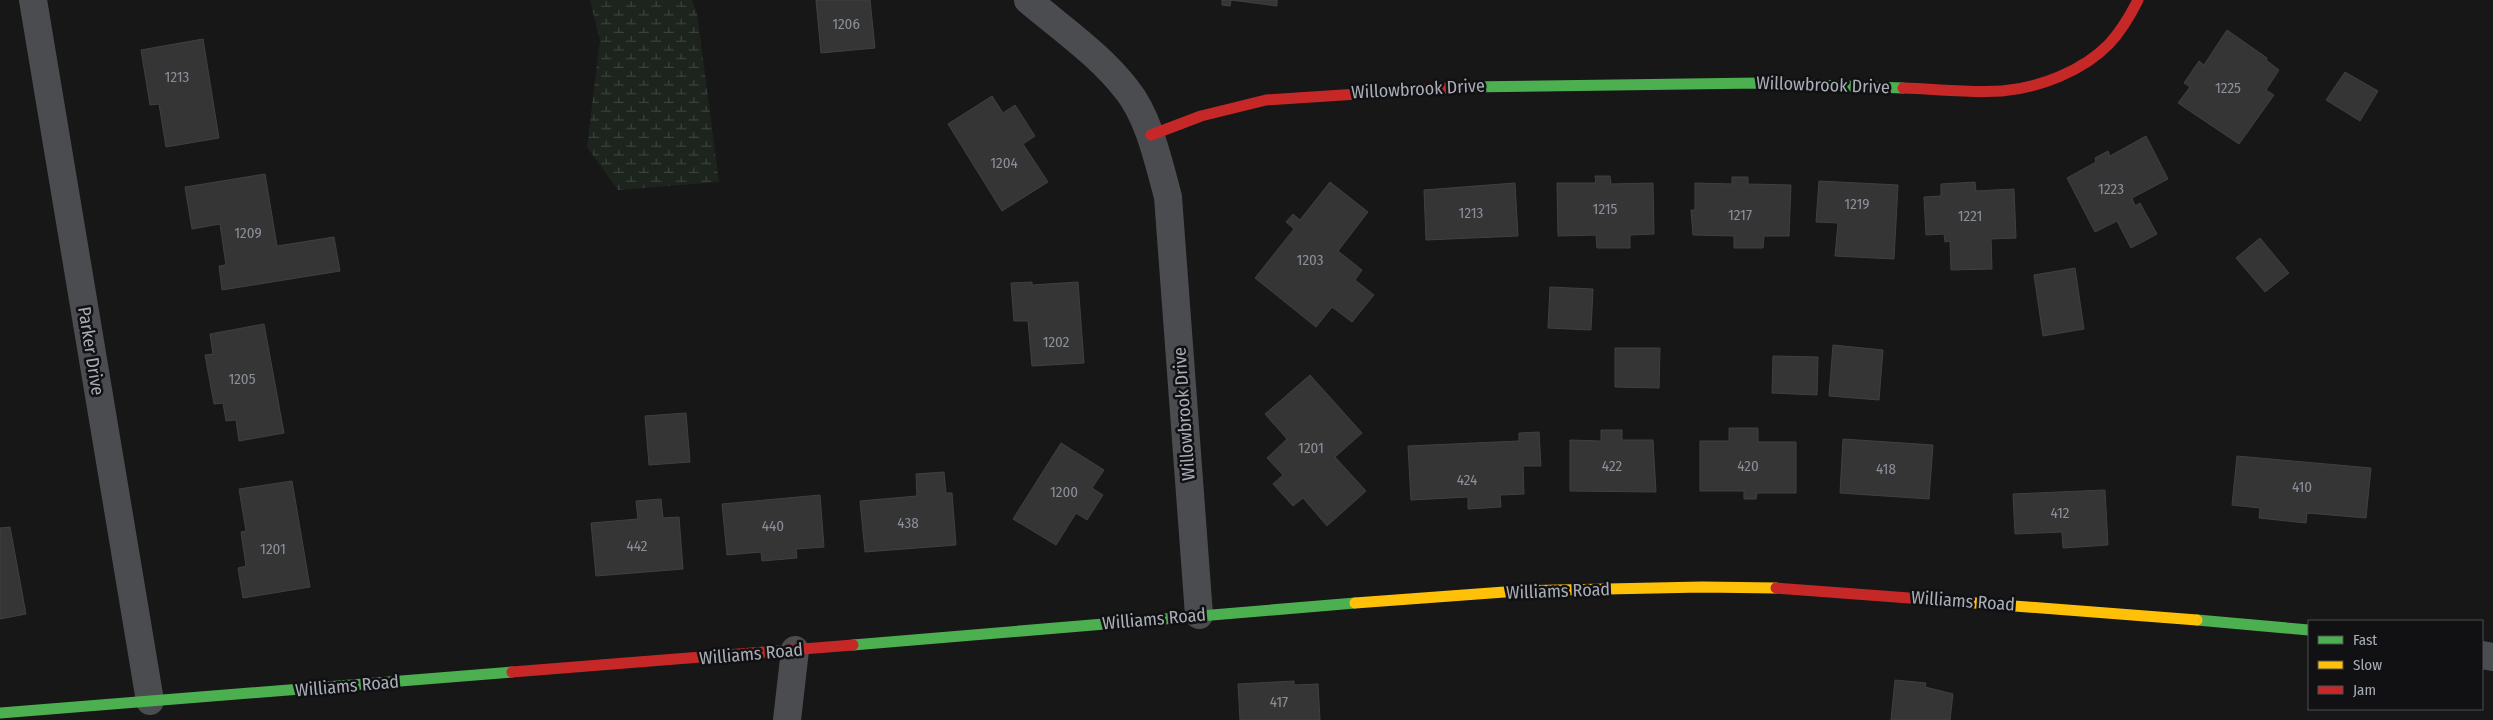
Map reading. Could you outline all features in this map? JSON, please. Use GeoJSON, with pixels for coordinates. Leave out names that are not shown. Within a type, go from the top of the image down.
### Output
{"type":"FeatureCollection","features":[{"type":"Feature","properties":{"kind":"street","name":"Parker Drive"},"geometry":{"type":"LineString","coordinates":[[34,0],[150,701]]}},
{"type":"Feature","properties":{"kind":"street"},"geometry":{"type":"LineString","coordinates":[[1028,0],[1104,65],[1129,91],[1151,135]]}},
{"type":"Feature","properties":{"kind":"street","name":"Willowbrook Drive"},"geometry":{"type":"LineString","coordinates":[[1199,615],[1168,197],[1151,135],[1201,116],[1266,100],[1495,85],[1759,83],[2003,91],[2048,81],[2076,68],[2108,45],[2128,20],[2138,0]]}},
{"type":"Feature","properties":{"kind":"street","name":"Williams Road"},"geometry":{"type":"LineString","coordinates":[[0,712],[1518,591],[1702,587],[1776,588],[2079,610],[2308,630]]}},
{"type":"Feature","properties":{"kind":"street"},"geometry":{"type":"LineString","coordinates":[[787,720],[795,650]]}},
{"type":"Feature","properties":{"kind":"green space"},"geometry":{"type":"Polygon","coordinates":[[[590,0],[692,0],[697,13],[719,182],[618,190],[587,147],[600,40],[590,0]]]}},
{"type":"Feature","properties":{"kind":"building"},"geometry":{"type":"Polygon","coordinates":[[[816,0],[870,0],[875,48],[821,53],[816,0]]]}},
{"type":"Feature","properties":{"kind":"building"},"geometry":{"type":"Polygon","coordinates":[[[1222,0],[1231,0],[1230,6],[1222,5],[1222,0]]]}},
{"type":"Feature","properties":{"kind":"building"},"geometry":{"type":"Polygon","coordinates":[[[1231,0],[1277,0],[1277,6],[1231,0]]]}},
{"type":"Feature","properties":{"kind":"building"},"geometry":{"type":"Polygon","coordinates":[[[2227,30],[2267,58],[2266,60],[2279,70],[2266,90],[2274,95],[2239,144],[2178,103],[2190,87],[2184,83],[2199,61],[2204,65],[2227,30]]]}},
{"type":"Feature","properties":{"kind":"building"},"geometry":{"type":"Polygon","coordinates":[[[203,39],[219,138],[166,147],[159,104],[150,105],[141,50],[203,39]]]}},
{"type":"Feature","properties":{"kind":"building"},"geometry":{"type":"Polygon","coordinates":[[[2345,72],[2378,91],[2360,121],[2326,100],[2345,72]]]}},
{"type":"Feature","properties":{"kind":"building"},"geometry":{"type":"Polygon","coordinates":[[[992,96],[1003,113],[1015,105],[1035,136],[1023,144],[1048,182],[1002,211],[948,124],[992,96]]]}},
{"type":"Feature","properties":{"kind":"building"},"geometry":{"type":"Polygon","coordinates":[[[2146,136],[2168,179],[2132,198],[2135,206],[2140,203],[2157,234],[2131,248],[2117,221],[2095,232],[2067,178],[2096,162],[2095,158],[2108,151],[2110,156],[2146,136]]]}},
{"type":"Feature","properties":{"kind":"building"},"geometry":{"type":"Polygon","coordinates":[[[265,174],[277,246],[334,237],[340,271],[222,290],[219,266],[226,265],[220,224],[192,229],[185,187],[265,174]]]}},
{"type":"Feature","properties":{"kind":"building"},"geometry":{"type":"Polygon","coordinates":[[[1595,176],[1610,176],[1611,184],[1653,183],[1654,234],[1630,235],[1630,248],[1597,248],[1596,235],[1558,236],[1557,183],[1596,183],[1595,176]]]}},
{"type":"Feature","properties":{"kind":"building"},"geometry":{"type":"Polygon","coordinates":[[[1732,177],[1748,177],[1748,184],[1791,185],[1789,236],[1764,236],[1763,248],[1734,248],[1734,236],[1693,235],[1691,210],[1695,210],[1695,183],[1732,184],[1732,177]]]}},
{"type":"Feature","properties":{"kind":"building"},"geometry":{"type":"Polygon","coordinates":[[[1819,181],[1898,185],[1894,259],[1835,256],[1838,223],[1816,222],[1819,181]]]}},
{"type":"Feature","properties":{"kind":"building"},"geometry":{"type":"Polygon","coordinates":[[[1330,182],[1368,212],[1338,251],[1362,270],[1355,280],[1374,295],[1352,322],[1332,307],[1316,327],[1255,278],[1294,229],[1286,222],[1293,214],[1300,220],[1330,182]]]}},
{"type":"Feature","properties":{"kind":"building"},"geometry":{"type":"Polygon","coordinates":[[[1975,182],[1976,191],[2014,189],[2016,238],[1991,239],[1992,269],[1951,270],[1950,241],[1945,242],[1944,234],[1926,235],[1924,197],[1941,196],[1941,184],[1975,182]]]}},
{"type":"Feature","properties":{"kind":"building"},"geometry":{"type":"Polygon","coordinates":[[[1515,183],[1518,236],[1426,240],[1424,190],[1515,183]]]}},
{"type":"Feature","properties":{"kind":"building"},"geometry":{"type":"Polygon","coordinates":[[[2260,238],[2289,273],[2265,292],[2236,258],[2260,238]]]}},
{"type":"Feature","properties":{"kind":"building"},"geometry":{"type":"Polygon","coordinates":[[[2075,268],[2084,329],[2043,336],[2034,275],[2075,268]]]}},
{"type":"Feature","properties":{"kind":"building"},"geometry":{"type":"Polygon","coordinates":[[[1032,282],[1032,285],[1078,282],[1084,363],[1032,366],[1028,321],[1014,321],[1011,283],[1032,282]]]}},
{"type":"Feature","properties":{"kind":"building"},"geometry":{"type":"Polygon","coordinates":[[[1550,287],[1593,289],[1591,330],[1548,328],[1550,287]]]}},
{"type":"Feature","properties":{"kind":"building"},"geometry":{"type":"Polygon","coordinates":[[[264,324],[284,433],[239,441],[236,420],[226,421],[223,403],[214,404],[205,355],[213,354],[210,334],[264,324]]]}},
{"type":"Feature","properties":{"kind":"building"},"geometry":{"type":"Polygon","coordinates":[[[1833,345],[1883,350],[1879,400],[1829,396],[1833,345]]]}},
{"type":"Feature","properties":{"kind":"building"},"geometry":{"type":"Polygon","coordinates":[[[1615,348],[1660,348],[1659,388],[1615,387],[1615,348]]]}},
{"type":"Feature","properties":{"kind":"building"},"geometry":{"type":"Polygon","coordinates":[[[1773,356],[1818,357],[1817,395],[1772,393],[1773,356]]]}},
{"type":"Feature","properties":{"kind":"building"},"geometry":{"type":"Polygon","coordinates":[[[1310,375],[1362,433],[1335,457],[1366,491],[1327,526],[1303,498],[1293,506],[1273,484],[1283,475],[1267,458],[1287,439],[1265,414],[1310,375]]]}},
{"type":"Feature","properties":{"kind":"building"},"geometry":{"type":"Polygon","coordinates":[[[686,413],[690,462],[649,465],[645,416],[686,413]]]}},
{"type":"Feature","properties":{"kind":"building"},"geometry":{"type":"Polygon","coordinates":[[[1729,428],[1758,428],[1758,442],[1796,442],[1796,493],[1757,493],[1756,499],[1744,499],[1744,491],[1700,491],[1700,441],[1729,441],[1729,428]]]}},
{"type":"Feature","properties":{"kind":"building"},"geometry":{"type":"Polygon","coordinates":[[[1601,430],[1622,430],[1622,440],[1653,440],[1656,492],[1570,491],[1570,440],[1601,441],[1601,430]]]}},
{"type":"Feature","properties":{"kind":"building"},"geometry":{"type":"Polygon","coordinates":[[[1539,432],[1541,466],[1523,466],[1524,494],[1500,495],[1501,507],[1468,509],[1468,497],[1411,500],[1408,446],[1519,441],[1519,433],[1539,432]]]}},
{"type":"Feature","properties":{"kind":"building"},"geometry":{"type":"Polygon","coordinates":[[[1843,439],[1933,445],[1929,499],[1840,493],[1843,439]]]}},
{"type":"Feature","properties":{"kind":"building"},"geometry":{"type":"Polygon","coordinates":[[[1061,443],[1104,470],[1092,488],[1103,495],[1087,520],[1076,513],[1056,545],[1013,519],[1061,443]]]}},
{"type":"Feature","properties":{"kind":"building"},"geometry":{"type":"Polygon","coordinates":[[[2237,456],[2371,468],[2366,518],[2307,513],[2306,523],[2259,518],[2260,508],[2232,505],[2237,456]]]}},
{"type":"Feature","properties":{"kind":"building"},"geometry":{"type":"Polygon","coordinates":[[[944,472],[946,493],[952,493],[956,545],[865,552],[860,501],[917,496],[916,474],[944,472]]]}},
{"type":"Feature","properties":{"kind":"building"},"geometry":{"type":"Polygon","coordinates":[[[292,481],[310,587],[243,598],[238,568],[246,566],[241,532],[246,531],[239,489],[292,481]]]}},
{"type":"Feature","properties":{"kind":"building"},"geometry":{"type":"Polygon","coordinates":[[[2105,490],[2108,545],[2063,548],[2062,532],[2015,534],[2013,494],[2105,490]]]}},
{"type":"Feature","properties":{"kind":"building"},"geometry":{"type":"Polygon","coordinates":[[[820,495],[824,547],[796,549],[797,558],[762,561],[761,552],[727,555],[722,504],[820,495]]]}},
{"type":"Feature","properties":{"kind":"building"},"geometry":{"type":"Polygon","coordinates":[[[661,499],[663,518],[679,517],[683,569],[596,576],[591,523],[638,519],[636,501],[661,499]]]}},
{"type":"Feature","properties":{"kind":"building"},"geometry":{"type":"Polygon","coordinates":[[[10,527],[26,614],[0,619],[0,528],[10,527]]]}},
{"type":"Feature","properties":{"kind":"building"},"geometry":{"type":"Polygon","coordinates":[[[1895,680],[1926,683],[1925,687],[1953,694],[1950,720],[1891,720],[1895,680]]]}},
{"type":"Feature","properties":{"kind":"building"},"geometry":{"type":"Polygon","coordinates":[[[1294,681],[1294,685],[1318,684],[1320,720],[1240,720],[1238,684],[1294,681]]]}},
{"type":"Feature","properties":{"kind":"traffic: fast"},"geometry":{"type":"LineString","coordinates":[[1465,87],[1759,83],[1903,88]]}},
{"type":"Feature","properties":{"kind":"traffic: fast"},"geometry":{"type":"LineString","coordinates":[[853,645],[1355,603]]}},
{"type":"Feature","properties":{"kind":"traffic: fast"},"geometry":{"type":"LineString","coordinates":[[2197,620],[2308,630]]}},
{"type":"Feature","properties":{"kind":"traffic: fast"},"geometry":{"type":"LineString","coordinates":[[0,713],[512,672]]}},
{"type":"Feature","properties":{"kind":"traffic: slow"},"geometry":{"type":"LineString","coordinates":[[1355,603],[1518,591],[1702,587],[1776,588]]}},
{"type":"Feature","properties":{"kind":"traffic: slow"},"geometry":{"type":"LineString","coordinates":[[1936,600],[2197,620]]}},
{"type":"Feature","properties":{"kind":"traffic: jam"},"geometry":{"type":"LineString","coordinates":[[1903,88],[2002,91],[2045,82],[2073,70],[2098,54],[2117,34],[2138,0]]}},
{"type":"Feature","properties":{"kind":"traffic: jam"},"geometry":{"type":"LineString","coordinates":[[1151,135],[1201,116],[1266,100],[1465,87]]}},
{"type":"Feature","properties":{"kind":"traffic: jam"},"geometry":{"type":"LineString","coordinates":[[1776,588],[1936,600]]}},
{"type":"Feature","properties":{"kind":"traffic: jam"},"geometry":{"type":"LineString","coordinates":[[512,672],[853,645]]}}]}
